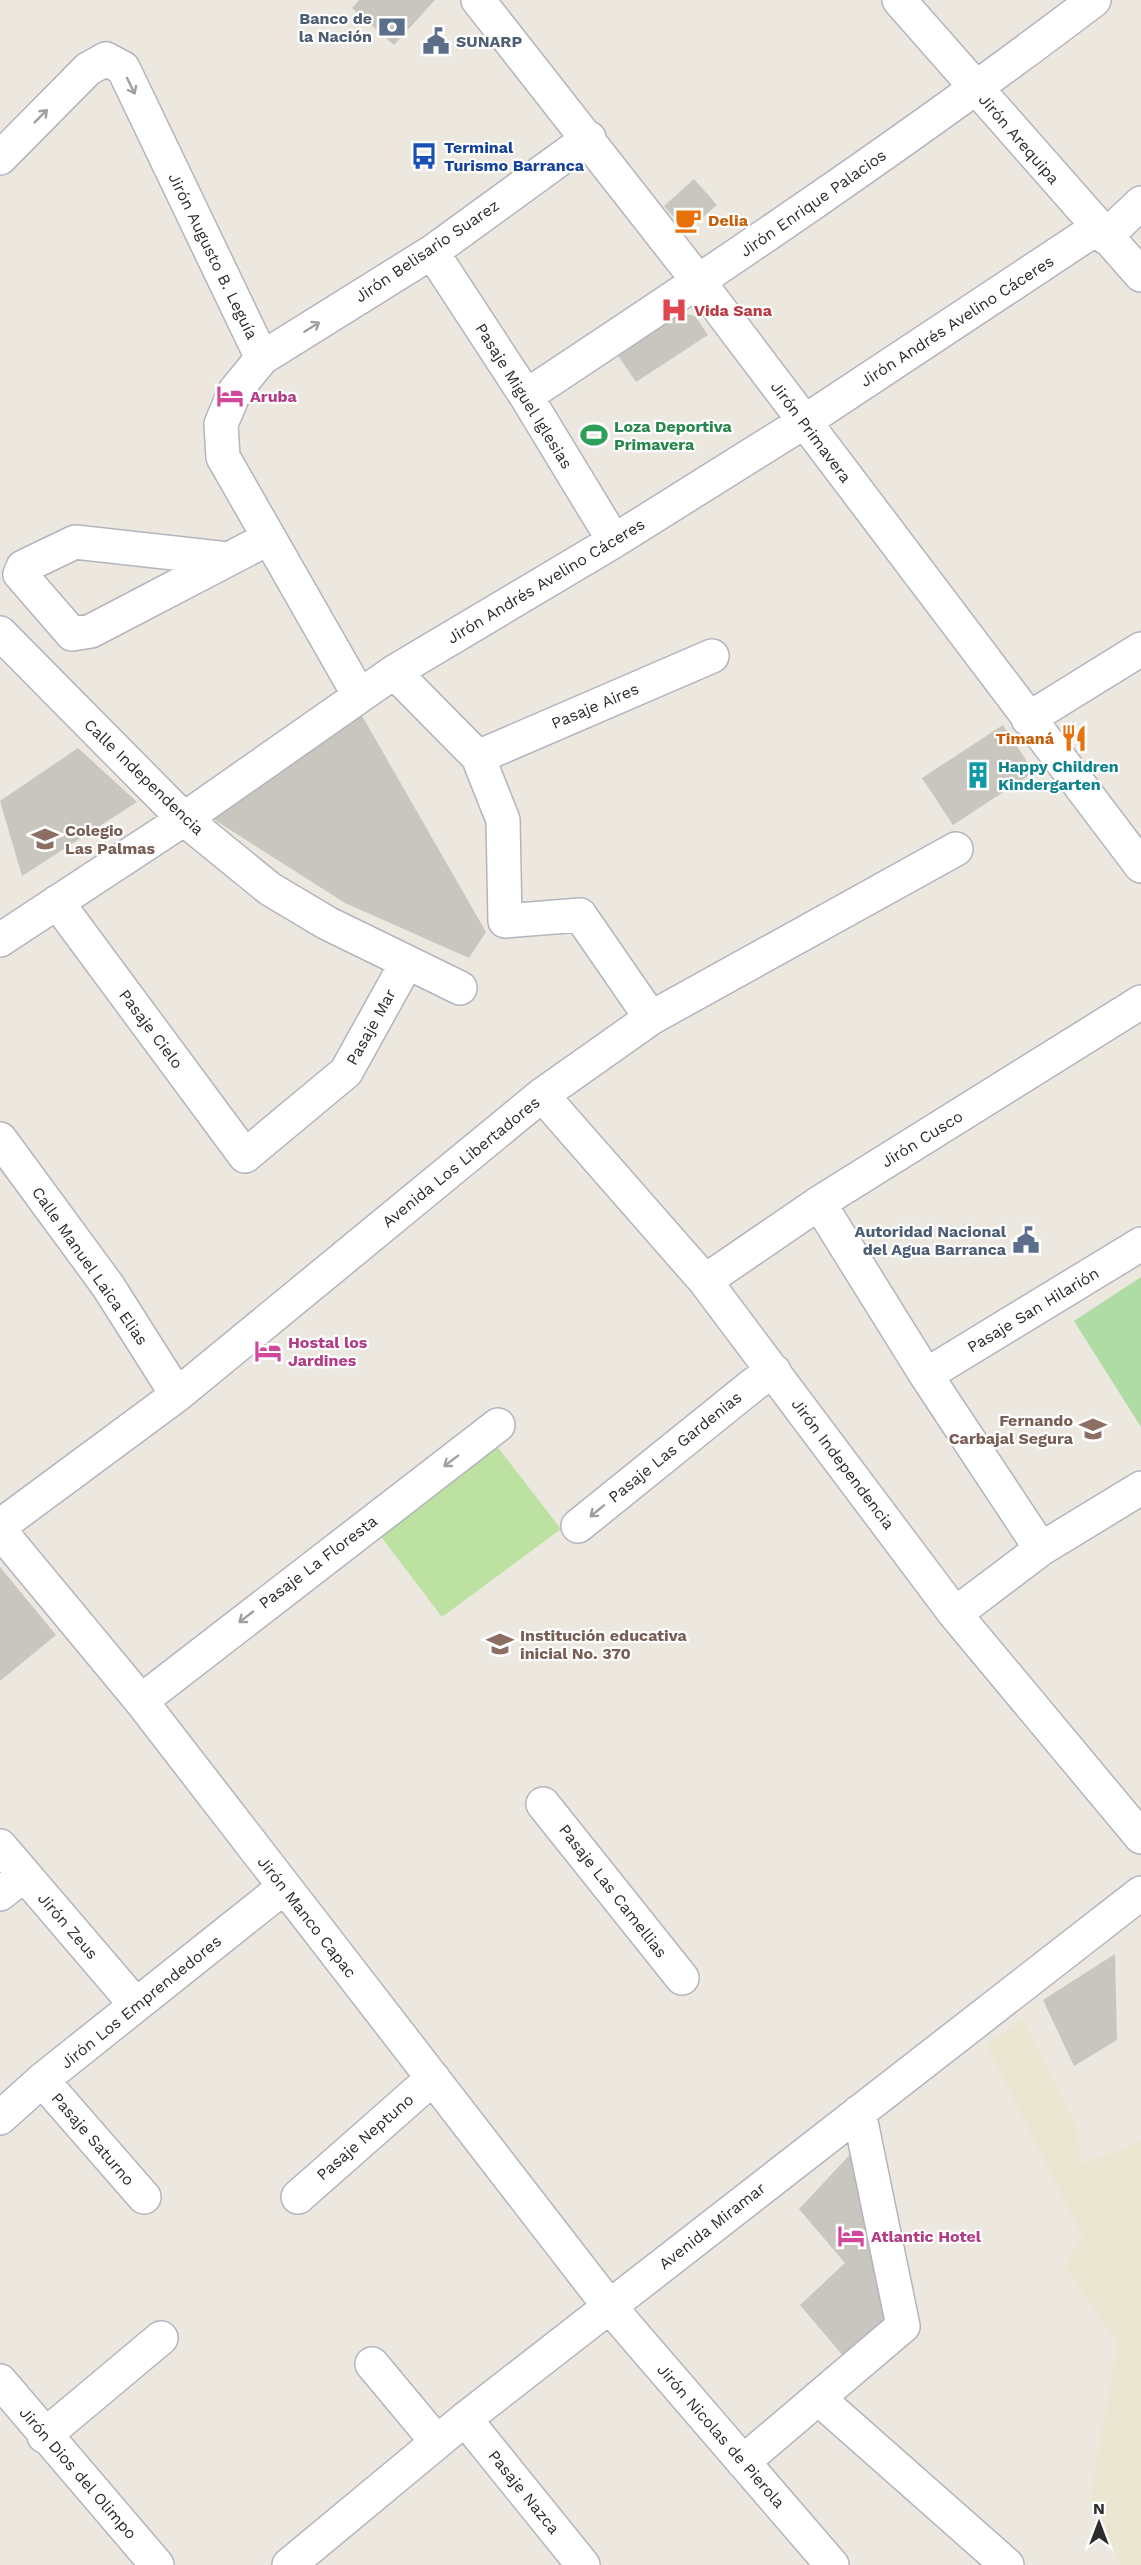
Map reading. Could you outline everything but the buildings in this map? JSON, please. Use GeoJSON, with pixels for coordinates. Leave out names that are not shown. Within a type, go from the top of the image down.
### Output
{"type":"FeatureCollection","features":[{"type":"Feature","properties":{"kind":"street","name":"Jirón Primavera"},"geometry":{"type":"LineString","coordinates":[[478,0],[589,138],[1141,866]]}},
{"type":"Feature","properties":{"kind":"street","name":"Jirón Arequipa"},"geometry":{"type":"LineString","coordinates":[[899,0],[1141,275]]}},
{"type":"Feature","properties":{"kind":"street","name":"Jirón Enrique Palacios"},"geometry":{"type":"LineString","coordinates":[[526,396],[699,282],[976,90],[1094,0]]}},
{"type":"Feature","properties":{"kind":"street","name":"Jirón Augusto B. Leguía"},"geometry":{"type":"LineString","coordinates":[[0,158],[88,69],[106,59],[123,68],[262,358],[235,391],[221,424],[223,457],[359,695]]}},
{"type":"Feature","properties":{"kind":"street","name":"Jirón Belisario Suarez"},"geometry":{"type":"LineString","coordinates":[[262,358],[432,252],[589,138]]}},
{"type":"Feature","properties":{"kind":"street","name":"Jirón Andrés Avelino Cáceres"},"geometry":{"type":"LineString","coordinates":[[0,940],[184,819],[394,672],[614,541],[804,422],[1101,232],[1141,203]]}},
{"type":"Feature","properties":{"kind":"street","name":"Pasaje Miguel Iglesias"},"geometry":{"type":"LineString","coordinates":[[432,252],[526,396],[614,541]]}},
{"type":"Feature","properties":{"kind":"street"},"geometry":{"type":"LineString","coordinates":[[228,559],[75,542],[23,567],[20,574],[72,634],[81,634],[228,559],[269,538]]}},
{"type":"Feature","properties":{"kind":"street","name":"Calle Independencia"},"geometry":{"type":"LineString","coordinates":[[0,633],[184,819],[270,889],[327,923],[460,988]]}},
{"type":"Feature","properties":{"kind":"street"},"geometry":{"type":"LineString","coordinates":[[1028,719],[1141,649]]}},
{"type":"Feature","properties":{"kind":"street","name":"Pasaje Aires"},"geometry":{"type":"LineString","coordinates":[[478,757],[712,656]]}},
{"type":"Feature","properties":{"kind":"street"},"geometry":{"type":"LineString","coordinates":[[394,672],[478,757],[503,820],[505,921],[580,915],[651,1018]]}},
{"type":"Feature","properties":{"kind":"street","name":"Avenida Los Libertadores"},"geometry":{"type":"LineString","coordinates":[[0,1526],[177,1395],[542,1095],[651,1018],[956,849]]}},
{"type":"Feature","properties":{"kind":"street","name":"Pasaje Cielo"},"geometry":{"type":"LineString","coordinates":[[57,903],[245,1155]]}},
{"type":"Feature","properties":{"kind":"street","name":"Pasaje Mar"},"geometry":{"type":"LineString","coordinates":[[245,1155],[346,1072],[407,962]]}},
{"type":"Feature","properties":{"kind":"street","name":"Jirón Cusco"},"geometry":{"type":"LineString","coordinates":[[705,1281],[819,1203],[1141,1002]]}},
{"type":"Feature","properties":{"kind":"street","name":"Jirón Independencia"},"geometry":{"type":"LineString","coordinates":[[542,1095],[705,1281],[955,1614],[1141,1837]]}},
{"type":"Feature","properties":{"kind":"street","name":"Calle Manuel Laica Elias"},"geometry":{"type":"LineString","coordinates":[[0,1139],[108,1286],[177,1395]]}},
{"type":"Feature","properties":{"kind":"street"},"geometry":{"type":"LineString","coordinates":[[819,1203],[926,1375],[1041,1549]]}},
{"type":"Feature","properties":{"kind":"street","name":"Pasaje San Hilarión"},"geometry":{"type":"LineString","coordinates":[[926,1375],[1141,1244]]}},
{"type":"Feature","properties":{"kind":"street","name":"Pasaje Las Gardenias"},"geometry":{"type":"LineString","coordinates":[[578,1526],[754,1384],[774,1371]]}},
{"type":"Feature","properties":{"kind":"street","name":"Pasaje La Floresta"},"geometry":{"type":"LineString","coordinates":[[141,1701],[498,1425]]}},
{"type":"Feature","properties":{"kind":"street"},"geometry":{"type":"LineString","coordinates":[[955,1614],[1041,1549],[1141,1488]]}},
{"type":"Feature","properties":{"kind":"street","name":"Jirón Manco Capac"},"geometry":{"type":"LineString","coordinates":[[0,1532],[141,1701],[283,1888],[609,2306]]}},
{"type":"Feature","properties":{"kind":"street","name":"Pasaje Las Camellias"},"geometry":{"type":"LineString","coordinates":[[543,1804],[682,1978]]}},
{"type":"Feature","properties":{"kind":"street","name":"Jirón Zeus"},"geometry":{"type":"LineString","coordinates":[[0,1846],[12,1885],[136,2005]]}},
{"type":"Feature","properties":{"kind":"street","name":"Jirón Los Emprendedores"},"geometry":{"type":"LineString","coordinates":[[0,2118],[42,2080],[283,1888]]}},
{"type":"Feature","properties":{"kind":"street","name":"Avenida Miramar"},"geometry":{"type":"LineString","coordinates":[[289,2565],[465,2419],[1141,1893]]}},
{"type":"Feature","properties":{"kind":"street","name":"Pasaje Neptuno"},"geometry":{"type":"LineString","coordinates":[[298,2197],[433,2078]]}},
{"type":"Feature","properties":{"kind":"street","name":"Pasaje Saturno"},"geometry":{"type":"LineString","coordinates":[[42,2080],[144,2197]]}},
{"type":"Feature","properties":{"kind":"street"},"geometry":{"type":"LineString","coordinates":[[743,2462],[903,2326],[859,2112]]}},
{"type":"Feature","properties":{"kind":"street","name":"Jirón Nicolas de Pierola"},"geometry":{"type":"LineString","coordinates":[[609,2306],[832,2565]]}},
{"type":"Feature","properties":{"kind":"street"},"geometry":{"type":"LineString","coordinates":[[44,2436],[161,2338]]}},
{"type":"Feature","properties":{"kind":"street"},"geometry":{"type":"LineString","coordinates":[[372,2364],[437,2442]]}},
{"type":"Feature","properties":{"kind":"street","name":"Jirón Dios del Olimpo"},"geometry":{"type":"LineString","coordinates":[[0,2380],[44,2436],[158,2565]]}},
{"type":"Feature","properties":{"kind":"street"},"geometry":{"type":"LineString","coordinates":[[819,2398],[1007,2565]]}},
{"type":"Feature","properties":{"kind":"street","name":"Pasaje Nazca"},"geometry":{"type":"LineString","coordinates":[[465,2419],[580,2564]]}},
{"type":"Feature","properties":{"kind":"shaded area"},"geometry":{"type":"Polygon","coordinates":[[[1024,2019],[1077,2129],[1082,2164],[1141,2141],[1141,2565],[1120,2565],[1090,2495],[1118,2344],[1064,2265],[1083,2237],[986,2044],[1024,2019]]]}},
{"type":"Feature","properties":{"kind":"green space"},"geometry":{"type":"Polygon","coordinates":[[[1141,1277],[1141,1427],[1074,1321],[1141,1277]]]}},
{"type":"Feature","properties":{"kind":"green space"},"geometry":{"type":"Polygon","coordinates":[[[496,1445],[561,1529],[442,1617],[379,1534],[496,1445]]]}},
{"type":"Feature","properties":{"kind":"place","name":"Banco de la Nación"},"geometry":{"type":"Point","coordinates":[392,27]}},
{"type":"Feature","properties":{"kind":"place","name":"SUNARP"},"geometry":{"type":"Point","coordinates":[436,41]}},
{"type":"Feature","properties":{"kind":"place","name":"Terminal Turismo Barranca"},"geometry":{"type":"Point","coordinates":[424,156]}},
{"type":"Feature","properties":{"kind":"place","name":"Delia"},"geometry":{"type":"Point","coordinates":[688,220]}},
{"type":"Feature","properties":{"kind":"place","name":"Vida Sana"},"geometry":{"type":"Point","coordinates":[674,310]}},
{"type":"Feature","properties":{"kind":"place","name":"Aruba"},"geometry":{"type":"Point","coordinates":[230,396]}},
{"type":"Feature","properties":{"kind":"place","name":"Loza Deportiva Primavera"},"geometry":{"type":"Point","coordinates":[594,435]}},
{"type":"Feature","properties":{"kind":"place","name":"Timaná"},"geometry":{"type":"Point","coordinates":[1074,738]}},
{"type":"Feature","properties":{"kind":"place","name":"Happy Children Kindergarten"},"geometry":{"type":"Point","coordinates":[978,775]}},
{"type":"Feature","properties":{"kind":"place","name":"Colegio Las Palmas"},"geometry":{"type":"Point","coordinates":[45,839]}},
{"type":"Feature","properties":{"kind":"place","name":"Autoridad Nacional del Agua Barranca"},"geometry":{"type":"Point","coordinates":[1026,1240]}},
{"type":"Feature","properties":{"kind":"place","name":"Hostal los Jardines"},"geometry":{"type":"Point","coordinates":[268,1351]}},
{"type":"Feature","properties":{"kind":"place","name":"Fernando Carbajal Segura"},"geometry":{"type":"Point","coordinates":[1093,1429]}},
{"type":"Feature","properties":{"kind":"place","name":"Institución educativa inicial No. 370"},"geometry":{"type":"Point","coordinates":[500,1644]}},
{"type":"Feature","properties":{"kind":"place","name":"Atlantic Hotel"},"geometry":{"type":"Point","coordinates":[851,2236]}}]}
